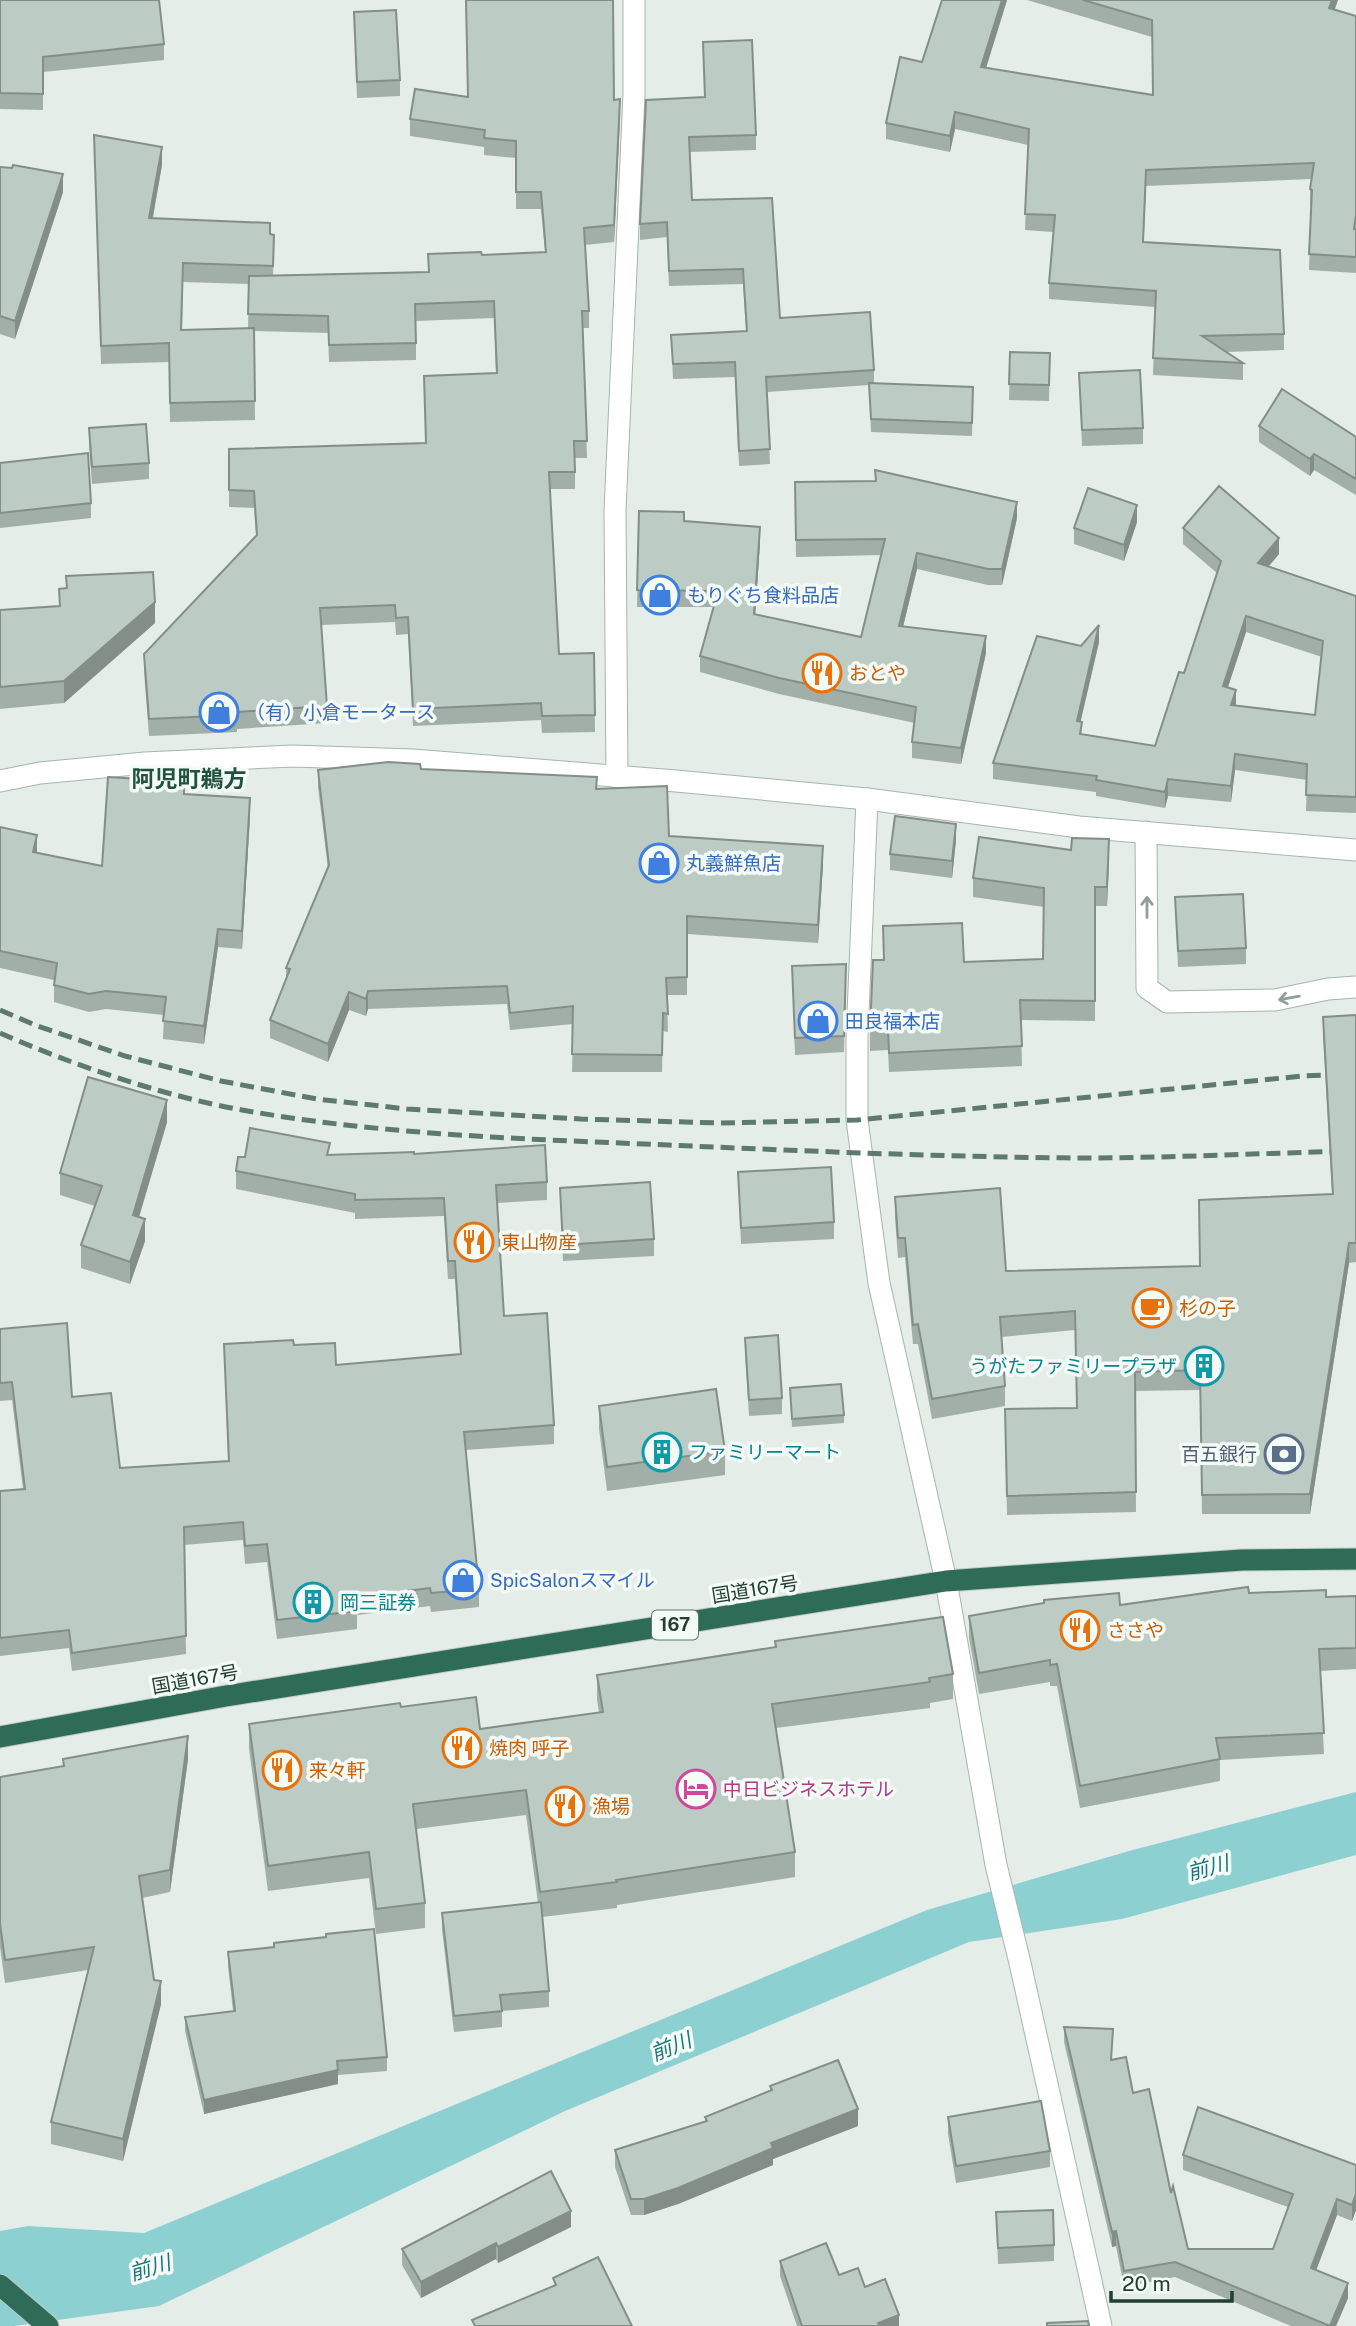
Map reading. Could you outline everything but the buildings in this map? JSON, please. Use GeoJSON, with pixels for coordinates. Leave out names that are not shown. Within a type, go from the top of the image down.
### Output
{"type":"FeatureCollection","features":[{"type":"Feature","properties":{"kind":"highway","name":"国道167号"},"geometry":{"type":"LineString","coordinates":[[0,1737],[226,1696],[946,1581],[1242,1560],[1356,1559]]}},
{"type":"Feature","properties":{"kind":"highway"},"geometry":{"type":"LineString","coordinates":[[0,2284],[48,2326]]}},
{"type":"Feature","properties":{"kind":"street"},"geometry":{"type":"LineString","coordinates":[[617,776],[615,510],[634,94],[634,0]]}},
{"type":"Feature","properties":{"kind":"street"},"geometry":{"type":"LineString","coordinates":[[0,781],[40,773],[145,763],[293,756],[413,760],[867,799],[1079,827],[1356,850]]}},
{"type":"Feature","properties":{"kind":"street"},"geometry":{"type":"LineString","coordinates":[[867,799],[858,1024],[858,1119],[880,1283],[946,1581],[996,1865],[1101,2326]]}},
{"type":"Feature","properties":{"kind":"street"},"geometry":{"type":"LineString","coordinates":[[1146,832],[1147,988],[1167,1002],[1275,1000],[1328,989],[1356,987]]}},
{"type":"Feature","properties":{"kind":"water","name":"前川"},"geometry":{"type":"Polygon","coordinates":[[[1356,1792],[1356,1855],[1122,1919],[969,1942],[565,2111],[159,2306],[0,2326],[0,2231],[28,2226],[144,2233],[927,1910],[1129,1851],[1356,1792]]]}},
{"type":"Feature","properties":{"kind":"railway"},"geometry":{"type":"LineString","coordinates":[[0,1010],[125,1056],[221,1081],[317,1099],[407,1109],[581,1119],[719,1123],[857,1120],[1303,1076],[1356,1074]]}},
{"type":"Feature","properties":{"kind":"railway"},"geometry":{"type":"LineString","coordinates":[[0,1033],[88,1068],[212,1104],[348,1125],[454,1135],[822,1151],[1081,1158],[1356,1151]]}},
{"type":"Feature","properties":{"kind":"place","name":"もりぐち食料品店"},"geometry":{"type":"Point","coordinates":[660,595]}},
{"type":"Feature","properties":{"kind":"place","name":"おとや"},"geometry":{"type":"Point","coordinates":[822,673]}},
{"type":"Feature","properties":{"kind":"place","name":"（有）小倉モータース"},"geometry":{"type":"Point","coordinates":[219,712]}},
{"type":"Feature","properties":{"kind":"place","name":"丸義鮮魚店"},"geometry":{"type":"Point","coordinates":[659,863]}},
{"type":"Feature","properties":{"kind":"place","name":"田良福本店"},"geometry":{"type":"Point","coordinates":[818,1021]}},
{"type":"Feature","properties":{"kind":"place","name":"東山物産"},"geometry":{"type":"Point","coordinates":[474,1242]}},
{"type":"Feature","properties":{"kind":"place","name":"杉の子"},"geometry":{"type":"Point","coordinates":[1152,1308]}},
{"type":"Feature","properties":{"kind":"place","name":"うがたファミリープラザ"},"geometry":{"type":"Point","coordinates":[1204,1366]}},
{"type":"Feature","properties":{"kind":"place","name":"ファミリーマート"},"geometry":{"type":"Point","coordinates":[662,1452]}},
{"type":"Feature","properties":{"kind":"place","name":"百五銀行"},"geometry":{"type":"Point","coordinates":[1284,1454]}},
{"type":"Feature","properties":{"kind":"place","name":"SpicSalonスマイル"},"geometry":{"type":"Point","coordinates":[463,1580]}},
{"type":"Feature","properties":{"kind":"place","name":"岡三証券"},"geometry":{"type":"Point","coordinates":[313,1602]}},
{"type":"Feature","properties":{"kind":"place","name":"ささや"},"geometry":{"type":"Point","coordinates":[1080,1630]}},
{"type":"Feature","properties":{"kind":"place","name":"焼肉 呼子"},"geometry":{"type":"Point","coordinates":[462,1748]}},
{"type":"Feature","properties":{"kind":"place","name":"来々軒"},"geometry":{"type":"Point","coordinates":[282,1770]}},
{"type":"Feature","properties":{"kind":"place","name":"中日ビジネスホテル"},"geometry":{"type":"Point","coordinates":[696,1789]}},
{"type":"Feature","properties":{"kind":"place","name":"漁場"},"geometry":{"type":"Point","coordinates":[565,1806]}},
{"type":"Feature","properties":{"kind":"district","name":"阿児町鵜方"},"geometry":{"type":"Point","coordinates":[189,779]}}]}
